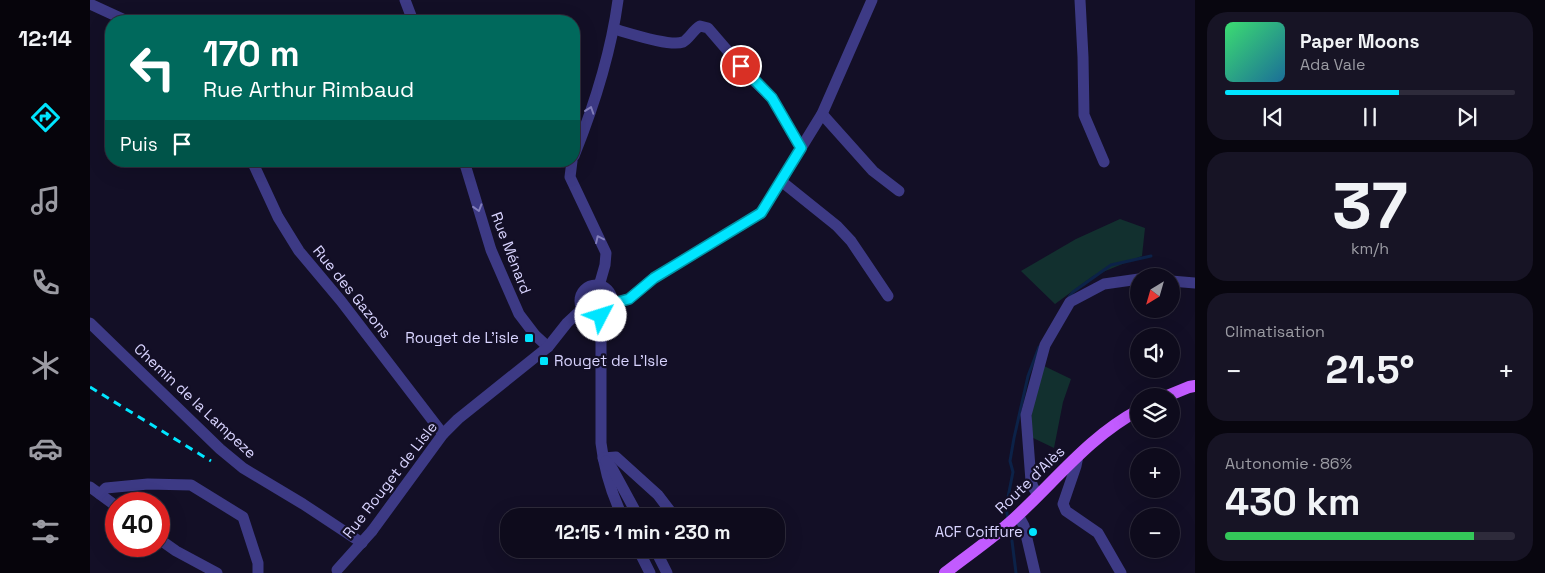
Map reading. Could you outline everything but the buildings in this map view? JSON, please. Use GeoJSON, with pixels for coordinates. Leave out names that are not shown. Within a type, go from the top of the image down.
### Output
{"type":"FeatureCollection","features":[{"type":"Feature","properties":{"kind":"main road"},"geometry":{"type":"LineString","coordinates":[[1180,391],[1195,386]]}},
{"type":"Feature","properties":{"kind":"main road","name":"Route d'Alès"},"geometry":{"type":"LineString","coordinates":[[945,573],[994,536],[1018,515],[1096,438],[1130,416]]}},
{"type":"Feature","properties":{"kind":"street"},"geometry":{"type":"LineString","coordinates":[[405,0],[411,15]]}},
{"type":"Feature","properties":{"kind":"street"},"geometry":{"type":"LineString","coordinates":[[580,138],[614,29],[618,0]]}},
{"type":"Feature","properties":{"kind":"street"},"geometry":{"type":"LineString","coordinates":[[612,302],[629,299],[654,278],[761,213],[822,114],[872,0]]}},
{"type":"Feature","properties":{"kind":"street"},"geometry":{"type":"LineString","coordinates":[[1080,0],[1084,115],[1104,162]]}},
{"type":"Feature","properties":{"kind":"street"},"geometry":{"type":"LineString","coordinates":[[90,4],[114,15]]}},
{"type":"Feature","properties":{"kind":"street"},"geometry":{"type":"LineString","coordinates":[[614,29],[673,44],[684,42],[693,30],[700,26],[708,28],[752,79],[772,98],[801,148]]}},
{"type":"Feature","properties":{"kind":"street"},"geometry":{"type":"LineString","coordinates":[[822,114],[873,171],[899,191]]}},
{"type":"Feature","properties":{"kind":"street","name":"Rue des Gazons"},"geometry":{"type":"LineString","coordinates":[[255,167],[278,217],[299,251],[342,300],[443,434]]}},
{"type":"Feature","properties":{"kind":"street","name":"Rue Ménard"},"geometry":{"type":"LineString","coordinates":[[466,167],[490,250],[519,314],[535,335],[548,347]]}},
{"type":"Feature","properties":{"kind":"street"},"geometry":{"type":"LineString","coordinates":[[571,167],[570,176],[606,253],[605,266],[599,286]]}},
{"type":"Feature","properties":{"kind":"street"},"geometry":{"type":"LineString","coordinates":[[781,181],[837,226],[851,241],[888,296]]}},
{"type":"Feature","properties":{"kind":"street"},"geometry":{"type":"LineString","coordinates":[[1038,495],[1031,480],[1026,415],[1045,345],[1070,302],[1104,284],[1130,280]]}},
{"type":"Feature","properties":{"kind":"street"},"geometry":{"type":"LineString","coordinates":[[1180,281],[1195,282]]}},
{"type":"Feature","properties":{"kind":"street"},"geometry":{"type":"LineString","coordinates":[[590,286],[599,286],[610,294],[612,302],[608,311],[601,316],[590,316],[582,309],[580,300],[583,292],[590,286]]}},
{"type":"Feature","properties":{"kind":"street","name":"Rue Rouget de Lisle"},"geometry":{"type":"LineString","coordinates":[[336,572],[362,543],[443,434],[458,419],[548,347],[567,323],[582,309]]}},
{"type":"Feature","properties":{"kind":"street"},"geometry":{"type":"LineString","coordinates":[[601,316],[601,443],[612,493],[619,508]]}},
{"type":"Feature","properties":{"kind":"street","name":"Chemin de la Lampeze"},"geometry":{"type":"LineString","coordinates":[[90,323],[220,449],[243,468],[304,504],[362,543]]}},
{"type":"Feature","properties":{"kind":"street"},"geometry":{"type":"LineString","coordinates":[[1078,456],[1063,504],[1066,511],[1098,533],[1121,573]]}},
{"type":"Feature","properties":{"kind":"street"},"geometry":{"type":"LineString","coordinates":[[603,458],[616,457],[658,495],[668,508]]}},
{"type":"Feature","properties":{"kind":"street"},"geometry":{"type":"LineString","coordinates":[[603,458],[612,468],[634,508]]}},
{"type":"Feature","properties":{"kind":"street"},"geometry":{"type":"LineString","coordinates":[[95,491],[106,488],[148,484],[191,484],[243,517],[258,563],[258,573]]}},
{"type":"Feature","properties":{"kind":"street"},"geometry":{"type":"LineString","coordinates":[[1018,515],[1024,526],[1035,573]]}},
{"type":"Feature","properties":{"kind":"street"},"geometry":{"type":"LineString","coordinates":[[170,546],[217,573]]}},
{"type":"Feature","properties":{"kind":"street"},"geometry":{"type":"LineString","coordinates":[[642,558],[650,573]]}},
{"type":"Feature","properties":{"kind":"street"},"geometry":{"type":"LineString","coordinates":[[660,558],[667,573]]}},
{"type":"Feature","properties":{"kind":"green space"},"geometry":{"type":"Polygon","coordinates":[[[1120,219],[1145,228],[1142,256],[1093,276],[1055,304],[1021,271],[1076,239],[1120,219]]]}},
{"type":"Feature","properties":{"kind":"green space"},"geometry":{"type":"Polygon","coordinates":[[[1044,366],[1071,379],[1063,402],[1054,448],[1029,436],[1034,392],[1044,366]]]}},
{"type":"Feature","properties":{"kind":"waterway"},"geometry":{"type":"LineString","coordinates":[[1069,297],[1073,292],[1111,265],[1151,256]]}},
{"type":"Feature","properties":{"kind":"waterway"},"geometry":{"type":"LineString","coordinates":[[1008,520],[1006,507],[1013,472],[1010,461],[1014,438],[1028,376],[1039,347]]}},
{"type":"Feature","properties":{"kind":"waterway"},"geometry":{"type":"LineString","coordinates":[[1012,541],[1016,573]]}},
{"type":"Feature","properties":{"kind":"railway"},"geometry":{"type":"LineString","coordinates":[[90,387],[211,461]]}},
{"type":"Feature","properties":{"kind":"place","name":"Rouget de L'isle"},"geometry":{"type":"Point","coordinates":[529,338]}},
{"type":"Feature","properties":{"kind":"place","name":"Rouget de L'Isle"},"geometry":{"type":"Point","coordinates":[544,361]}},
{"type":"Feature","properties":{"kind":"place","name":"ACF Coiffure"},"geometry":{"type":"Point","coordinates":[1033,532]}},
{"type":"Feature","properties":{"kind":"route"},"geometry":{"type":"LineString","coordinates":[[601,316],[608,311],[612,302],[629,299],[654,278],[761,213],[801,148],[772,98],[741,66]]}}]}
